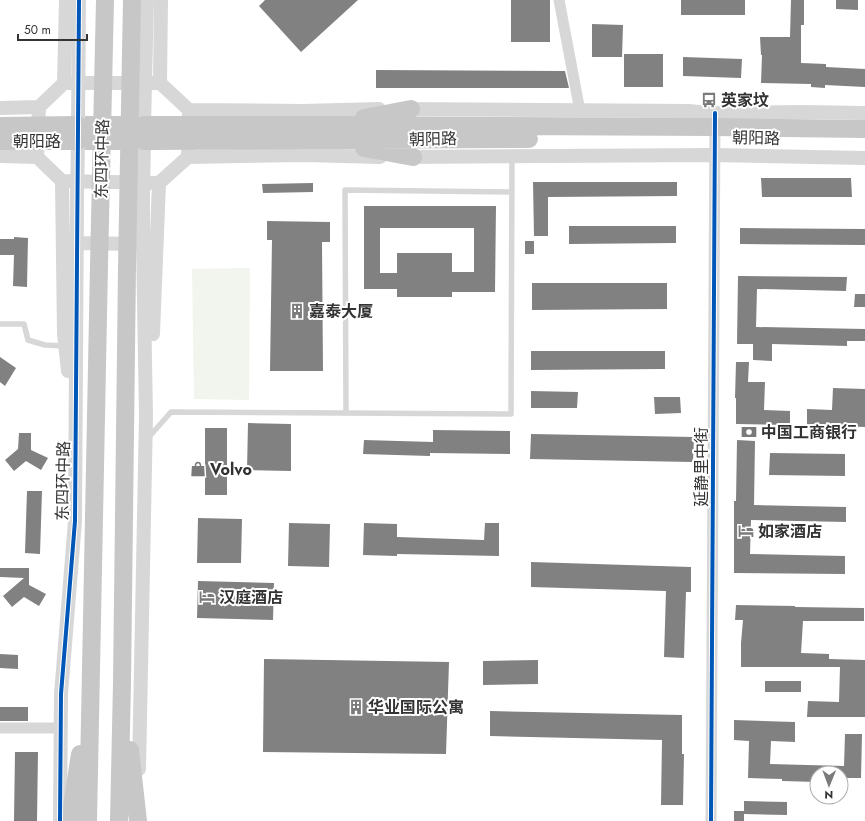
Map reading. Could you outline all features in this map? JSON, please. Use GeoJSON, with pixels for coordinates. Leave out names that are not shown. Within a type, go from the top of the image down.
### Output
{"type":"FeatureCollection","features":[{"type":"Feature","properties":{"kind":"highway","name":"东四环中路"},"geometry":{"type":"LineString","coordinates":[[88,821],[105,0]]}},
{"type":"Feature","properties":{"kind":"highway","name":"东四环中路"},"geometry":{"type":"LineString","coordinates":[[119,821],[132,0]]}},
{"type":"Feature","properties":{"kind":"highway"},"geometry":{"type":"LineString","coordinates":[[324,133],[411,108]]}},
{"type":"Feature","properties":{"kind":"highway","name":"朝阳路"},"geometry":{"type":"LineString","coordinates":[[0,126],[78,133],[324,133],[715,126],[865,129]]}},
{"type":"Feature","properties":{"kind":"highway","name":"朝阳路"},"geometry":{"type":"LineString","coordinates":[[715,126],[865,139]]}},
{"type":"Feature","properties":{"kind":"highway","name":"朝阳路"},"geometry":{"type":"LineString","coordinates":[[0,141],[78,133]]}},
{"type":"Feature","properties":{"kind":"highway"},"geometry":{"type":"LineString","coordinates":[[324,133],[413,157]]}},
{"type":"Feature","properties":{"kind":"highway"},"geometry":{"type":"LineString","coordinates":[[122,683],[138,821]]}},
{"type":"Feature","properties":{"kind":"highway"},"geometry":{"type":"LineString","coordinates":[[70,821],[91,684]]}},
{"type":"Feature","properties":{"kind":"street"},"geometry":{"type":"LineString","coordinates":[[64,83],[66,0]]}},
{"type":"Feature","properties":{"kind":"street","name":"东四环中路"},"geometry":{"type":"LineString","coordinates":[[60,821],[62,728],[61,694],[75,521],[79,0]]}},
{"type":"Feature","properties":{"kind":"street"},"geometry":{"type":"LineString","coordinates":[[138,821],[146,441],[142,244],[147,0]]}},
{"type":"Feature","properties":{"kind":"street"},"geometry":{"type":"LineString","coordinates":[[160,83],[161,0]]}},
{"type":"Feature","properties":{"kind":"street"},"geometry":{"type":"LineString","coordinates":[[559,0],[580,111]]}},
{"type":"Feature","properties":{"kind":"street"},"geometry":{"type":"LineString","coordinates":[[0,108],[38,107],[64,83],[160,83],[189,110],[188,157],[159,183],[62,181],[37,157],[38,107]]}},
{"type":"Feature","properties":{"kind":"street","name":"朝阳路"},"geometry":{"type":"LineString","coordinates":[[189,110],[303,111],[411,108],[688,111],[715,126],[801,112],[865,113]]}},
{"type":"Feature","properties":{"kind":"street","name":"延静里中街"},"geometry":{"type":"LineString","coordinates":[[711,821],[715,126]]}},
{"type":"Feature","properties":{"kind":"street","name":"朝阳路"},"geometry":{"type":"LineString","coordinates":[[188,157],[304,155],[413,157],[714,155],[865,158]]}},
{"type":"Feature","properties":{"kind":"street","name":"朝阳路"},"geometry":{"type":"LineString","coordinates":[[0,156],[37,157]]}},
{"type":"Feature","properties":{"kind":"street","name":"东四环中路"},"geometry":{"type":"LineString","coordinates":[[62,181],[64,334],[75,459]]}},
{"type":"Feature","properties":{"kind":"street"},"geometry":{"type":"LineString","coordinates":[[146,416],[152,369],[159,183]]}},
{"type":"Feature","properties":{"kind":"street"},"geometry":{"type":"LineString","coordinates":[[77,242],[142,244]]}},
{"type":"Feature","properties":{"kind":"street"},"geometry":{"type":"LineString","coordinates":[[0,728],[62,728]]}},
{"type":"Feature","properties":{"kind":"lane"},"geometry":{"type":"LineString","coordinates":[[146,441],[171,412],[510,414],[512,157]]}},
{"type":"Feature","properties":{"kind":"lane"},"geometry":{"type":"LineString","coordinates":[[346,413],[344,190],[512,192]]}},
{"type":"Feature","properties":{"kind":"lane"},"geometry":{"type":"LineString","coordinates":[[0,324],[24,324],[28,340],[44,345],[66,346]]}},
{"type":"Feature","properties":{"kind":"shaded area"},"geometry":{"type":"Polygon","coordinates":[[[250,268],[249,400],[194,399],[192,269],[250,268]]]}},
{"type":"Feature","properties":{"kind":"building"},"geometry":{"type":"Polygon","coordinates":[[[265,0],[358,0],[301,52],[259,6],[265,0]]]}},
{"type":"Feature","properties":{"kind":"building"},"geometry":{"type":"Polygon","coordinates":[[[511,0],[550,0],[550,42],[511,42],[511,0]]]}},
{"type":"Feature","properties":{"kind":"building"},"geometry":{"type":"Polygon","coordinates":[[[681,0],[745,0],[745,15],[681,15],[681,0]]]}},
{"type":"Feature","properties":{"kind":"building"},"geometry":{"type":"Polygon","coordinates":[[[791,0],[804,0],[804,25],[801,25],[801,63],[826,64],[826,67],[865,69],[865,87],[825,85],[825,88],[811,87],[811,84],[761,83],[762,55],[760,37],[790,37],[791,0]]]}},
{"type":"Feature","properties":{"kind":"building"},"geometry":{"type":"Polygon","coordinates":[[[836,0],[858,0],[858,10],[836,9],[836,0]]]}},
{"type":"Feature","properties":{"kind":"building"},"geometry":{"type":"Polygon","coordinates":[[[592,24],[623,25],[622,57],[592,57],[592,24]]]}},
{"type":"Feature","properties":{"kind":"building"},"geometry":{"type":"Polygon","coordinates":[[[624,54],[663,54],[663,87],[624,87],[624,54]]]}},
{"type":"Feature","properties":{"kind":"building"},"geometry":{"type":"Polygon","coordinates":[[[683,57],[742,59],[741,78],[683,76],[683,57]]]}},
{"type":"Feature","properties":{"kind":"building"},"geometry":{"type":"Polygon","coordinates":[[[376,70],[565,71],[569,88],[376,88],[376,70]]]}},
{"type":"Feature","properties":{"kind":"building"},"geometry":{"type":"Polygon","coordinates":[[[761,178],[851,178],[852,197],[762,197],[761,178]]]}},
{"type":"Feature","properties":{"kind":"building"},"geometry":{"type":"Polygon","coordinates":[[[533,182],[677,182],[677,196],[548,197],[548,236],[534,236],[533,182]]]}},
{"type":"Feature","properties":{"kind":"building"},"geometry":{"type":"Polygon","coordinates":[[[313,183],[313,192],[263,193],[262,184],[313,183]]]}},
{"type":"Feature","properties":{"kind":"building"},"geometry":{"type":"Polygon","coordinates":[[[364,206],[496,206],[495,292],[452,292],[452,297],[397,297],[397,289],[364,289],[364,206]],[[380,228],[380,273],[397,273],[397,253],[452,253],[452,272],[474,272],[474,228],[380,228]]]}},
{"type":"Feature","properties":{"kind":"building","name":"嘉泰大厦"},"geometry":{"type":"Polygon","coordinates":[[[267,221],[330,222],[330,242],[322,242],[323,371],[270,371],[272,240],[267,240],[267,221]]]}},
{"type":"Feature","properties":{"kind":"building"},"geometry":{"type":"Polygon","coordinates":[[[569,226],[676,226],[676,243],[569,244],[569,226]]]}},
{"type":"Feature","properties":{"kind":"building"},"geometry":{"type":"Polygon","coordinates":[[[740,228],[865,229],[865,245],[740,244],[740,228]]]}},
{"type":"Feature","properties":{"kind":"building"},"geometry":{"type":"Polygon","coordinates":[[[14,237],[28,238],[27,287],[13,286],[14,255],[0,255],[0,239],[14,239],[14,237]]]}},
{"type":"Feature","properties":{"kind":"building"},"geometry":{"type":"Polygon","coordinates":[[[525,241],[534,241],[534,254],[525,254],[525,241]]]}},
{"type":"Feature","properties":{"kind":"building"},"geometry":{"type":"Polygon","coordinates":[[[738,276],[847,277],[846,291],[757,289],[756,327],[865,329],[865,341],[847,341],[847,346],[772,344],[772,361],[753,360],[753,344],[737,344],[738,276]]]}},
{"type":"Feature","properties":{"kind":"building"},"geometry":{"type":"Polygon","coordinates":[[[532,283],[667,283],[667,309],[532,310],[532,283]]]}},
{"type":"Feature","properties":{"kind":"building"},"geometry":{"type":"Polygon","coordinates":[[[855,294],[865,294],[865,307],[854,307],[855,294]]]}},
{"type":"Feature","properties":{"kind":"building"},"geometry":{"type":"Polygon","coordinates":[[[531,351],[665,351],[665,369],[531,370],[531,351]]]}},
{"type":"Feature","properties":{"kind":"building"},"geometry":{"type":"Polygon","coordinates":[[[0,357],[16,368],[5,386],[0,382],[0,357]]]}},
{"type":"Feature","properties":{"kind":"building"},"geometry":{"type":"Polygon","coordinates":[[[736,362],[749,362],[748,382],[765,382],[764,410],[790,411],[790,425],[736,424],[736,362]]]}},
{"type":"Feature","properties":{"kind":"building"},"geometry":{"type":"Polygon","coordinates":[[[833,388],[865,389],[865,427],[807,425],[807,409],[832,410],[833,388]]]}},
{"type":"Feature","properties":{"kind":"building"},"geometry":{"type":"Polygon","coordinates":[[[531,391],[578,392],[577,408],[531,408],[531,391]]]}},
{"type":"Feature","properties":{"kind":"building"},"geometry":{"type":"Polygon","coordinates":[[[654,397],[680,397],[681,413],[655,414],[654,397]]]}},
{"type":"Feature","properties":{"kind":"building"},"geometry":{"type":"Polygon","coordinates":[[[248,423],[291,424],[291,471],[247,470],[248,423]]]}},
{"type":"Feature","properties":{"kind":"building"},"geometry":{"type":"Polygon","coordinates":[[[205,428],[227,428],[227,495],[205,495],[205,428]]]}},
{"type":"Feature","properties":{"kind":"building"},"geometry":{"type":"Polygon","coordinates":[[[433,430],[510,431],[510,454],[430,453],[430,456],[363,454],[364,440],[433,442],[433,430]]]}},
{"type":"Feature","properties":{"kind":"building"},"geometry":{"type":"Polygon","coordinates":[[[19,433],[31,433],[31,450],[48,458],[41,470],[26,461],[14,471],[5,460],[18,449],[19,433]]]}},
{"type":"Feature","properties":{"kind":"building"},"geometry":{"type":"Polygon","coordinates":[[[531,434],[694,437],[693,462],[530,459],[531,434]]]}},
{"type":"Feature","properties":{"kind":"building"},"geometry":{"type":"Polygon","coordinates":[[[737,440],[755,441],[754,505],[846,507],[846,522],[751,520],[750,554],[845,556],[845,574],[734,573],[734,501],[736,501],[737,440]]]}},
{"type":"Feature","properties":{"kind":"building"},"geometry":{"type":"Polygon","coordinates":[[[770,453],[845,454],[845,476],[769,475],[770,453]]]}},
{"type":"Feature","properties":{"kind":"building"},"geometry":{"type":"Polygon","coordinates":[[[27,491],[42,491],[40,554],[25,553],[27,491]]]}},
{"type":"Feature","properties":{"kind":"building"},"geometry":{"type":"Polygon","coordinates":[[[198,518],[242,519],[241,563],[197,563],[198,518]]]}},
{"type":"Feature","properties":{"kind":"building"},"geometry":{"type":"Polygon","coordinates":[[[289,523],[330,524],[329,567],[288,566],[289,523]]]}},
{"type":"Feature","properties":{"kind":"building"},"geometry":{"type":"Polygon","coordinates":[[[364,523],[397,524],[397,537],[484,540],[485,523],[499,523],[499,556],[397,554],[397,556],[363,555],[364,523]]]}},
{"type":"Feature","properties":{"kind":"building"},"geometry":{"type":"Polygon","coordinates":[[[531,562],[691,567],[691,592],[686,592],[684,658],[664,657],[666,591],[531,587],[531,562]]]}},
{"type":"Feature","properties":{"kind":"building"},"geometry":{"type":"Polygon","coordinates":[[[0,568],[29,568],[29,585],[46,594],[39,606],[24,597],[12,607],[3,596],[24,578],[0,577],[0,568]]]}},
{"type":"Feature","properties":{"kind":"building"},"geometry":{"type":"Polygon","coordinates":[[[198,581],[274,583],[273,620],[197,618],[198,581]]]}},
{"type":"Feature","properties":{"kind":"building"},"geometry":{"type":"Polygon","coordinates":[[[736,605],[864,608],[864,621],[803,621],[801,653],[829,654],[829,659],[865,660],[865,717],[807,717],[808,701],[839,702],[840,667],[741,667],[743,620],[735,620],[736,605]]]}},
{"type":"Feature","properties":{"kind":"building"},"geometry":{"type":"Polygon","coordinates":[[[0,654],[18,655],[18,669],[0,668],[0,654]]]}},
{"type":"Feature","properties":{"kind":"building","name":"华业国际公寓"},"geometry":{"type":"Polygon","coordinates":[[[264,659],[449,662],[446,754],[263,752],[264,659]]]}},
{"type":"Feature","properties":{"kind":"building"},"geometry":{"type":"Polygon","coordinates":[[[538,660],[538,684],[483,685],[483,661],[538,660]]]}},
{"type":"Feature","properties":{"kind":"building"},"geometry":{"type":"Polygon","coordinates":[[[765,681],[801,681],[801,692],[765,692],[765,681]]]}},
{"type":"Feature","properties":{"kind":"building"},"geometry":{"type":"Polygon","coordinates":[[[0,707],[28,707],[28,721],[0,721],[0,707]]]}},
{"type":"Feature","properties":{"kind":"building"},"geometry":{"type":"Polygon","coordinates":[[[490,711],[682,715],[682,754],[684,754],[683,805],[661,805],[662,740],[490,736],[490,711]]]}},
{"type":"Feature","properties":{"kind":"building"},"geometry":{"type":"Polygon","coordinates":[[[734,720],[795,722],[795,742],[771,741],[770,764],[809,765],[809,782],[748,778],[749,741],[734,740],[734,720]]]}},
{"type":"Feature","properties":{"kind":"building"},"geometry":{"type":"Polygon","coordinates":[[[845,734],[862,734],[861,778],[849,778],[849,765],[844,765],[845,734]]]}},
{"type":"Feature","properties":{"kind":"building"},"geometry":{"type":"Polygon","coordinates":[[[15,752],[38,752],[37,821],[14,821],[15,752]]]}},
{"type":"Feature","properties":{"kind":"building"},"geometry":{"type":"Polygon","coordinates":[[[744,801],[787,802],[787,815],[744,814],[744,801]]]}},
{"type":"Feature","properties":{"kind":"building"},"geometry":{"type":"Polygon","coordinates":[[[734,811],[744,811],[744,821],[734,821],[734,811]]]}},
{"type":"Feature","properties":{"kind":"cycle path"},"geometry":{"type":"LineString","coordinates":[[60,821],[61,694],[75,521],[79,0]]}},
{"type":"Feature","properties":{"kind":"cycle path"},"geometry":{"type":"LineString","coordinates":[[711,821],[715,113]]}},
{"type":"Feature","properties":{"kind":"place","name":"英家坟"},"geometry":{"type":"Point","coordinates":[709,100]}},
{"type":"Feature","properties":{"kind":"place","name":"嘉泰大厦"},"geometry":{"type":"Point","coordinates":[297,311]}},
{"type":"Feature","properties":{"kind":"place","name":"中国工商银行"},"geometry":{"type":"Point","coordinates":[749,432]}},
{"type":"Feature","properties":{"kind":"place","name":"Volvo"},"geometry":{"type":"Point","coordinates":[198,469]}},
{"type":"Feature","properties":{"kind":"place","name":"如家酒店"},"geometry":{"type":"Point","coordinates":[746,531]}},
{"type":"Feature","properties":{"kind":"place","name":"汉庭酒店"},"geometry":{"type":"Point","coordinates":[207,597]}},
{"type":"Feature","properties":{"kind":"place","name":"华业国际公寓"},"geometry":{"type":"Point","coordinates":[356,707]}}]}
